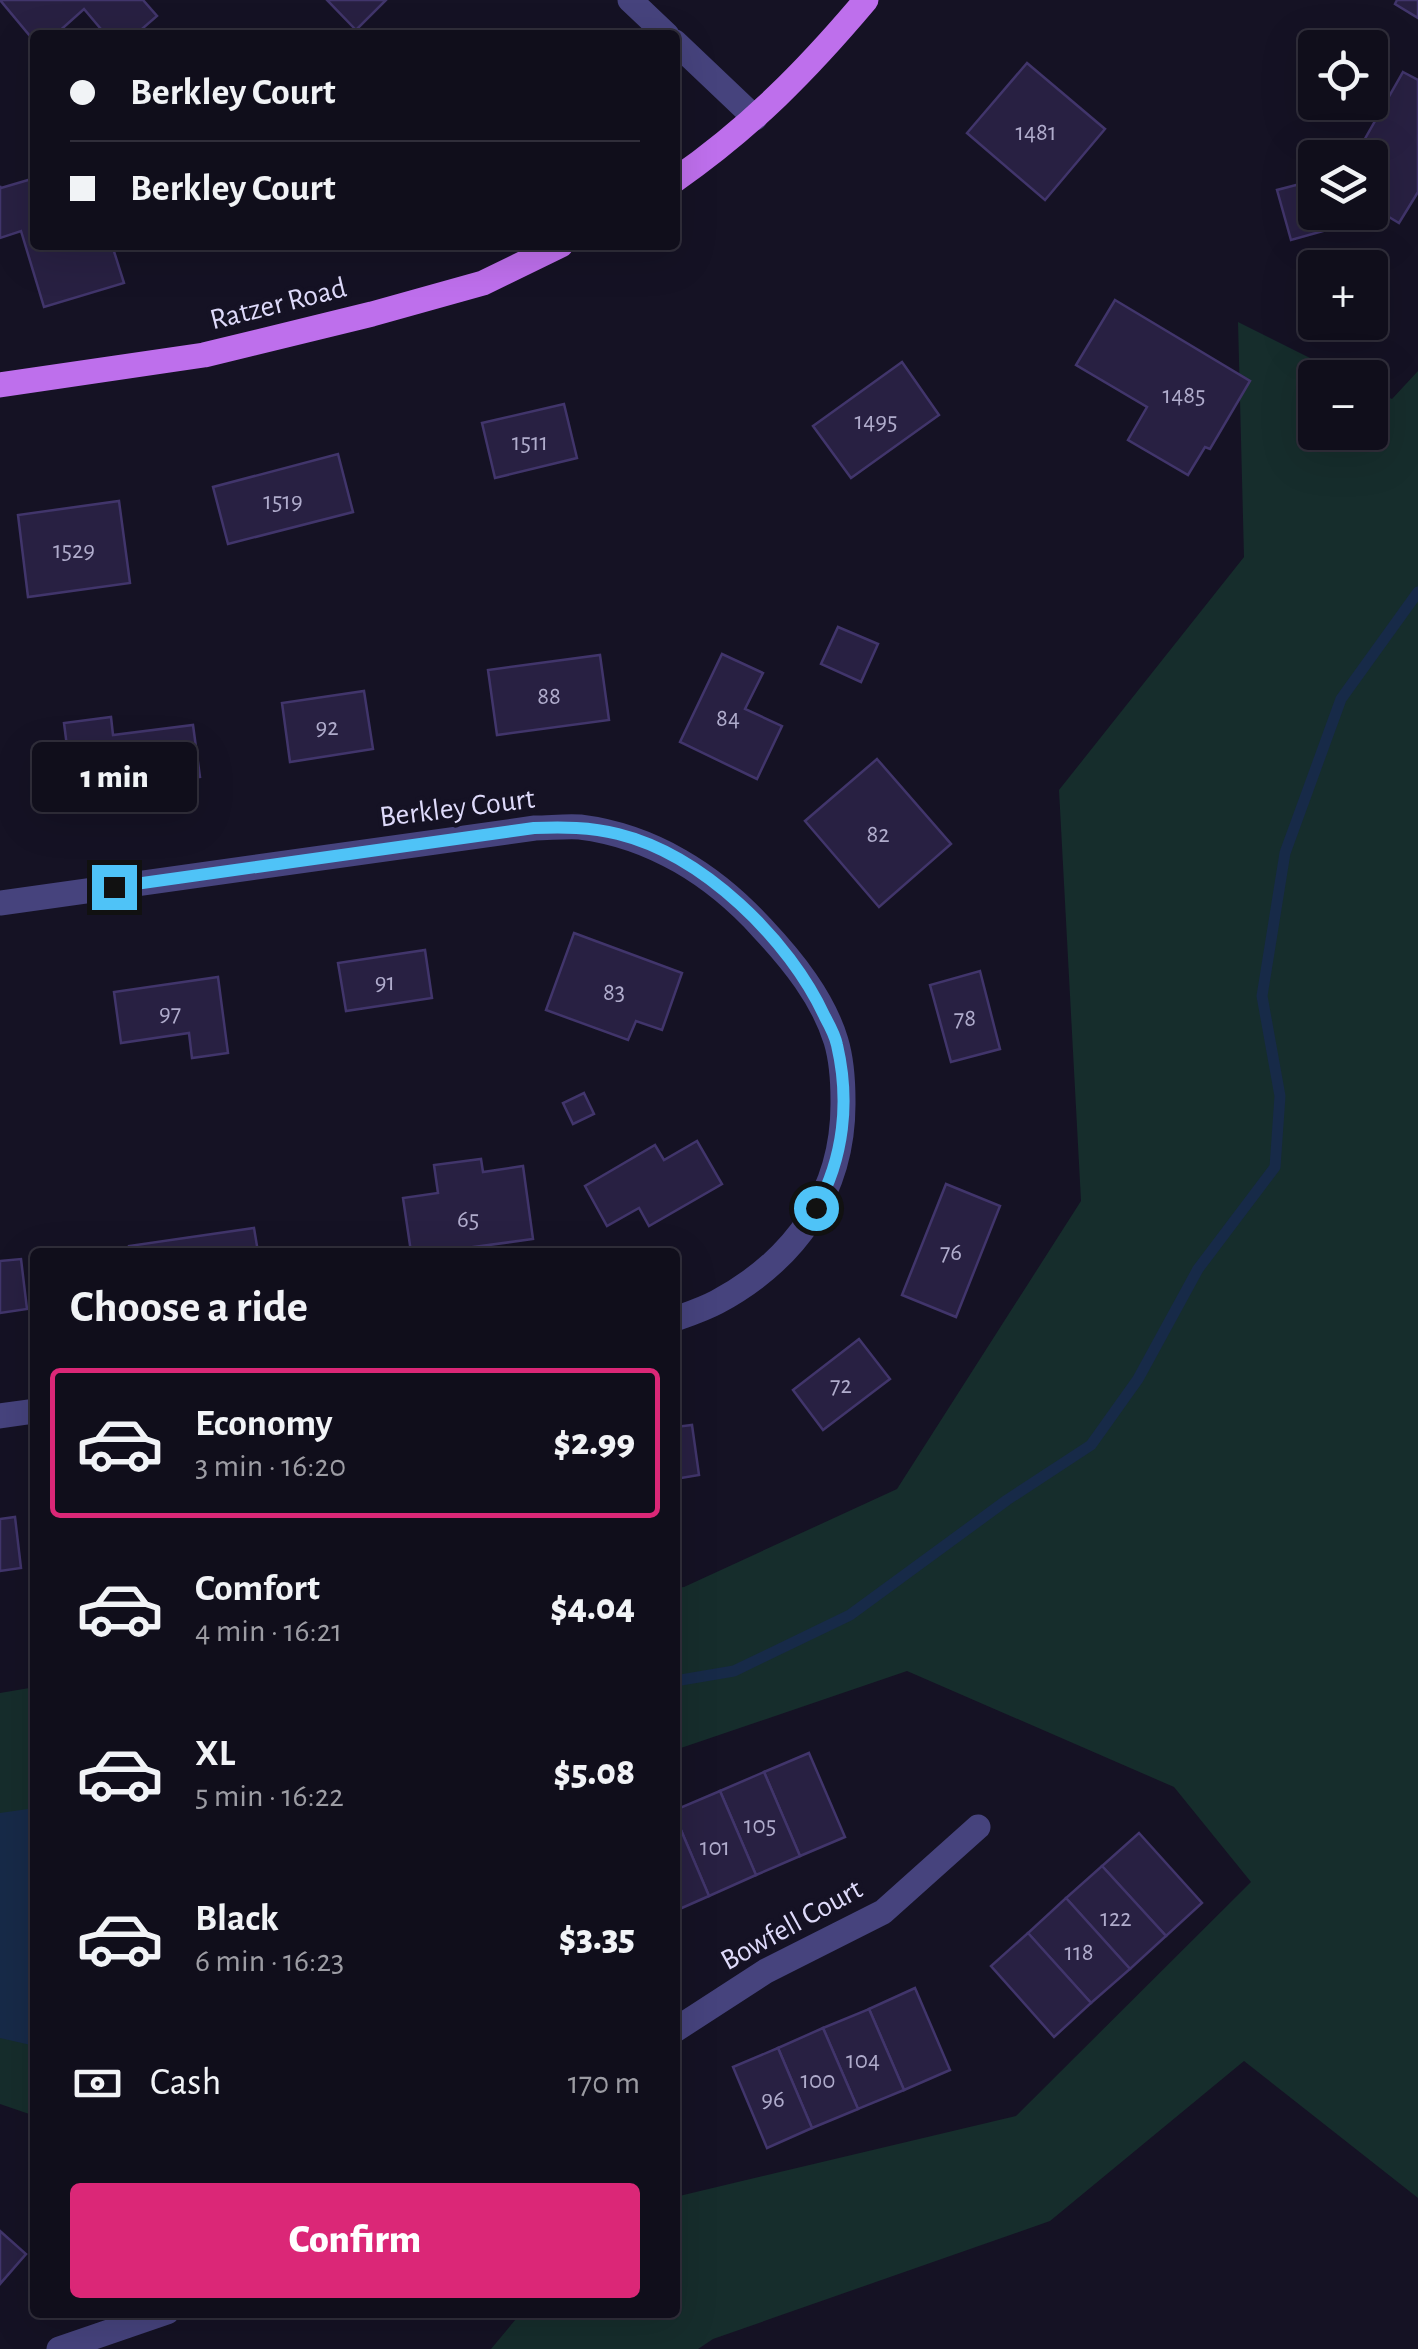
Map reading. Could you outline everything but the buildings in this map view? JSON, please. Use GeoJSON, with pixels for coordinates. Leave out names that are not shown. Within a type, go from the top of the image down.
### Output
{"type":"FeatureCollection","features":[{"type":"Feature","properties":{"kind":"main road"},"geometry":{"type":"LineString","coordinates":[[680,177],[755,118],[816,58],[866,0]]}},
{"type":"Feature","properties":{"kind":"main road","name":"Ratzer Road"},"geometry":{"type":"LineString","coordinates":[[0,385],[204,355],[356,318],[484,283],[551,250]]}},
{"type":"Feature","properties":{"kind":"street"},"geometry":{"type":"LineString","coordinates":[[630,0],[663,30]]}},
{"type":"Feature","properties":{"kind":"street"},"geometry":{"type":"LineString","coordinates":[[680,47],[755,118]]}},
{"type":"Feature","properties":{"kind":"street","name":"Berkley Court"},"geometry":{"type":"LineString","coordinates":[[0,903],[534,828],[577,827],[620,834],[662,850],[701,873],[751,915],[787,954],[816,996],[836,1040],[842,1074],[843,1124],[828,1187],[805,1230],[759,1276],[715,1304],[680,1317]]}},
{"type":"Feature","properties":{"kind":"street"},"geometry":{"type":"LineString","coordinates":[[0,1416],[30,1412]]}},
{"type":"Feature","properties":{"kind":"street","name":"Bowfell Court"},"geometry":{"type":"LineString","coordinates":[[680,2027],[766,1971],[883,1912],[978,1827]]}},
{"type":"Feature","properties":{"kind":"street"},"geometry":{"type":"LineString","coordinates":[[60,2349],[149,2318]]}},
{"type":"Feature","properties":{"kind":"green space"},"geometry":{"type":"Polygon","coordinates":[[[1238,322],[1314,360],[1298,360],[1298,450],[1388,450],[1388,397],[1392,399],[1418,371],[1418,2198],[1244,2061],[1050,2221],[713,2339],[698,2349],[491,2349],[517,2318],[680,2318],[680,2196],[1016,2116],[1251,1882],[1174,1787],[907,1671],[680,1748],[680,1587],[897,1489],[1081,1201],[1059,790],[1244,557],[1238,322]]]}},
{"type":"Feature","properties":{"kind":"green space"},"geometry":{"type":"Polygon","coordinates":[[[30,1688],[30,2114],[0,2104],[0,1693],[30,1688]]]}},
{"type":"Feature","properties":{"kind":"water"},"geometry":{"type":"Polygon","coordinates":[[[30,1809],[30,2045],[0,2038],[0,1813],[30,1809]]]}},
{"type":"Feature","properties":{"kind":"waterway"},"geometry":{"type":"LineString","coordinates":[[680,1680],[734,1671],[850,1615],[1007,1500],[1091,1445],[1138,1379],[1198,1269],[1275,1167],[1280,1096],[1262,996],[1285,853],[1341,699],[1418,592]]}},
{"type":"Feature","properties":{"kind":"route"},"geometry":{"type":"LineString","coordinates":[[114,887],[534,828],[577,827],[620,834],[662,850],[701,873],[751,915],[787,954],[816,996],[836,1040],[842,1074],[843,1124],[838,1157],[816,1208]]}}]}
